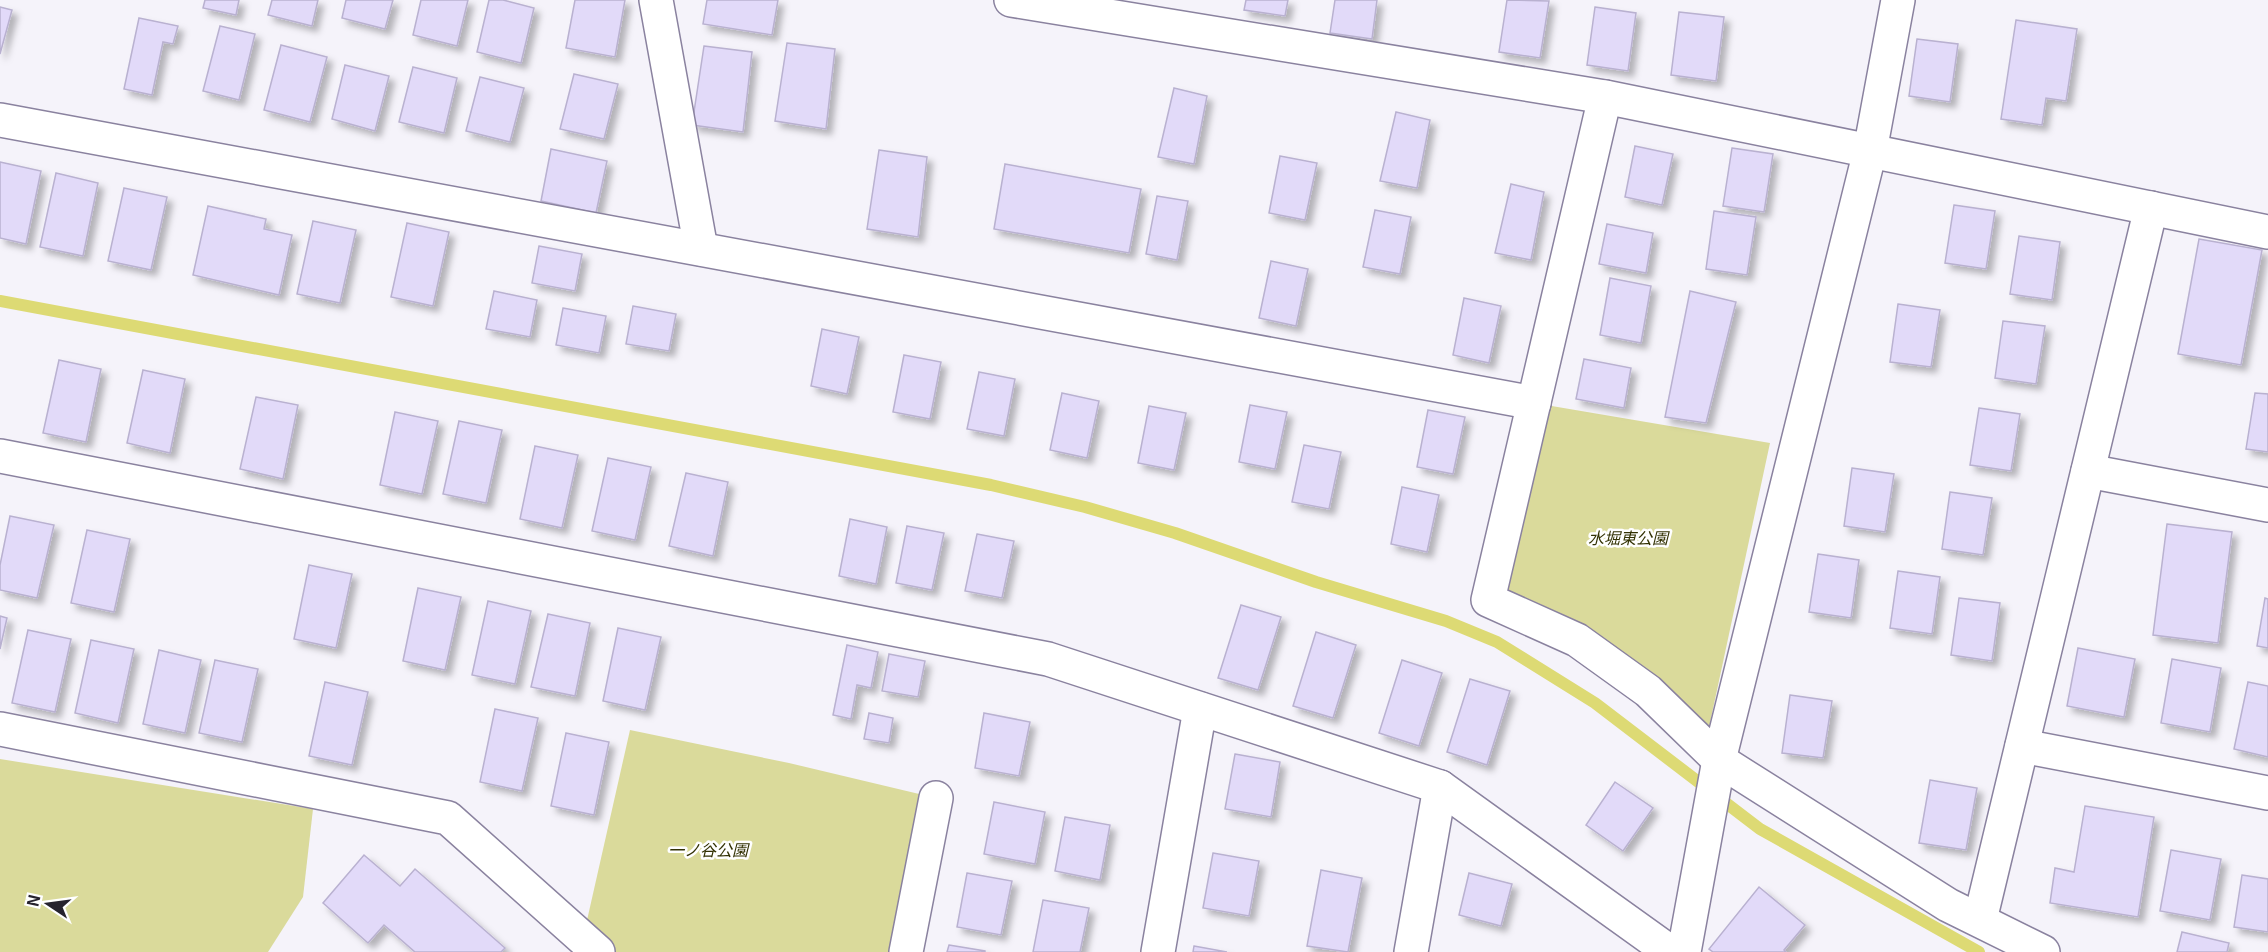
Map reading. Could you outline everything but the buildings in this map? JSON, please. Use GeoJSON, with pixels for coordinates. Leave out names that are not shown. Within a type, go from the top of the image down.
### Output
{"type":"FeatureCollection","features":[{"type":"Feature","properties":{"kind":"street"},"geometry":{"type":"LineString","coordinates":[[656,0],[701,249]]}},
{"type":"Feature","properties":{"kind":"street"},"geometry":{"type":"LineString","coordinates":[[1011,0],[1055,4],[1605,97],[2268,232]]}},
{"type":"Feature","properties":{"kind":"street"},"geometry":{"type":"LineString","coordinates":[[1684,952],[1718,768],[1870,151],[1898,0]]}},
{"type":"Feature","properties":{"kind":"street"},"geometry":{"type":"LineString","coordinates":[[1605,97],[1488,600],[1577,640],[1648,691],[1718,768],[1948,904],[2043,952]]}},
{"type":"Feature","properties":{"kind":"street"},"geometry":{"type":"LineString","coordinates":[[0,120],[1534,403]]}},
{"type":"Feature","properties":{"kind":"street"},"geometry":{"type":"LineString","coordinates":[[1980,920],[2151,208]]}},
{"type":"Feature","properties":{"kind":"street"},"geometry":{"type":"LineString","coordinates":[[0,456],[1048,659],[1440,786],[1670,952]]}},
{"type":"Feature","properties":{"kind":"street"},"geometry":{"type":"LineString","coordinates":[[2088,471],[2268,505]]}},
{"type":"Feature","properties":{"kind":"street"},"geometry":{"type":"LineString","coordinates":[[1158,952],[1200,709]]}},
{"type":"Feature","properties":{"kind":"street"},"geometry":{"type":"LineString","coordinates":[[0,729],[448,818],[598,952]]}},
{"type":"Feature","properties":{"kind":"street"},"geometry":{"type":"LineString","coordinates":[[2022,746],[2268,793]]}},
{"type":"Feature","properties":{"kind":"street"},"geometry":{"type":"LineString","coordinates":[[1411,952],[1440,786]]}},
{"type":"Feature","properties":{"kind":"street"},"geometry":{"type":"LineString","coordinates":[[906,952],[936,798]]}},
{"type":"Feature","properties":{"kind":"green space","name":"水堀東公園"},"geometry":{"type":"Polygon","coordinates":[[[1534,403],[1770,443],[1705,746],[1488,600],[1534,403]]]}},
{"type":"Feature","properties":{"kind":"green space","name":"一ノ谷公園"},"geometry":{"type":"Polygon","coordinates":[[[630,730],[789,763],[936,798],[899,952],[598,952],[583,938],[630,730]]]}},
{"type":"Feature","properties":{"kind":"green space"},"geometry":{"type":"Polygon","coordinates":[[[0,759],[313,809],[303,897],[268,952],[0,952],[0,759]]]}},
{"type":"Feature","properties":{"kind":"waterway"},"geometry":{"type":"LineString","coordinates":[[0,301],[991,485],[1085,507],[1175,533],[1316,582],[1446,621],[1497,642],[1595,703],[1760,829],[1979,952]]}}]}
